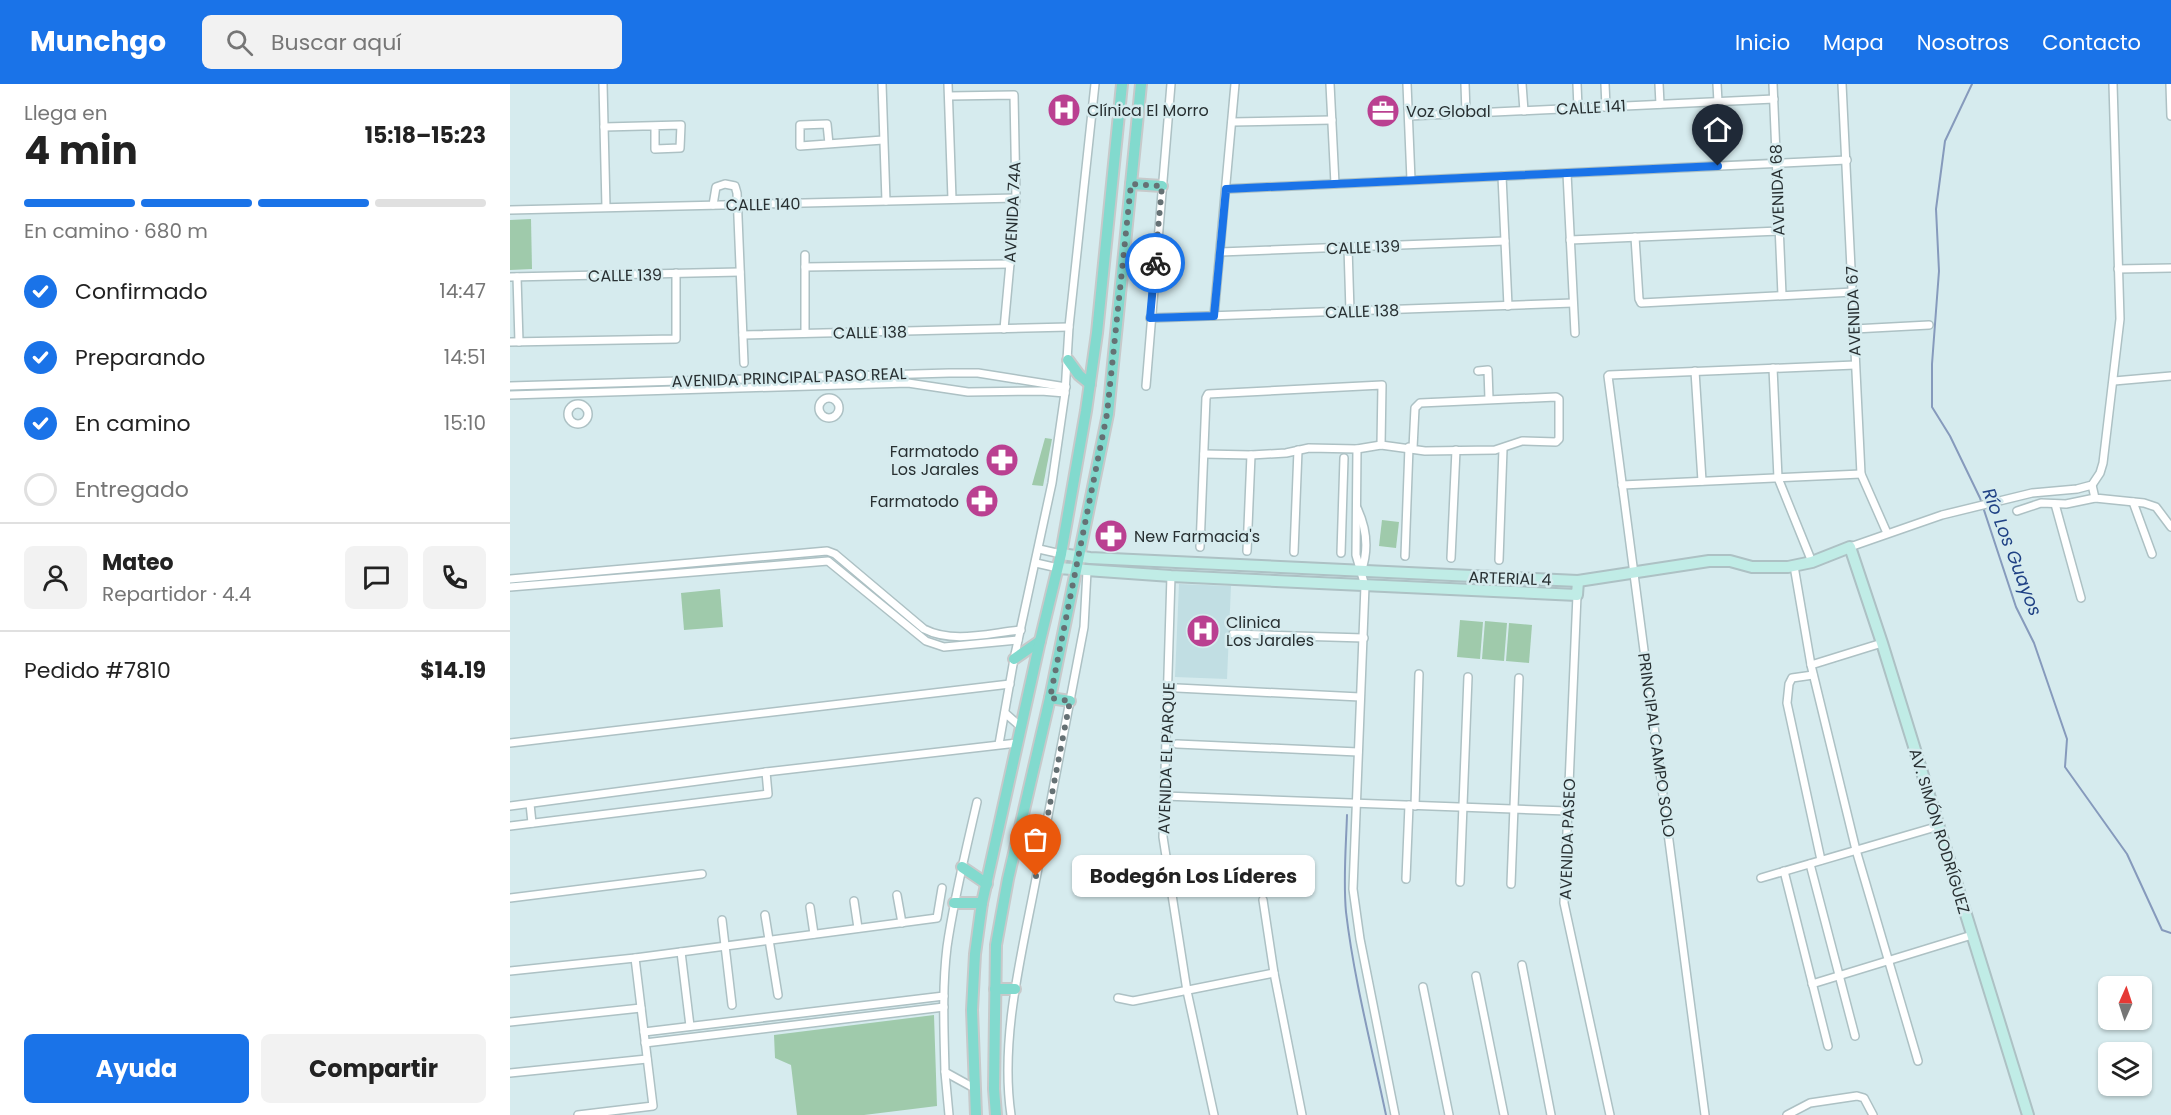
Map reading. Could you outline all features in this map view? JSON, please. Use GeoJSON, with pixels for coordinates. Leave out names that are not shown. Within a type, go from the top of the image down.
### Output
{"type":"FeatureCollection","features":[{"type":"Feature","properties":{"kind":"main road"},"geometry":{"type":"LineString","coordinates":[[976,1115],[972,1010],[975,954],[982,903],[1061,554],[1090,384],[1122,84]]}},
{"type":"Feature","properties":{"kind":"main road"},"geometry":{"type":"LineString","coordinates":[[996,1115],[994,1089],[996,945],[1008,879],[1082,570],[1079,557],[1107,414],[1141,84]]}},
{"type":"Feature","properties":{"kind":"main road"},"geometry":{"type":"LineString","coordinates":[[1131,184],[1162,186]]}},
{"type":"Feature","properties":{"kind":"main road"},"geometry":{"type":"LineString","coordinates":[[1068,360],[1079,375],[1090,384]]}},
{"type":"Feature","properties":{"kind":"main road"},"geometry":{"type":"LineString","coordinates":[[1014,659],[1040,641]]}},
{"type":"Feature","properties":{"kind":"main road"},"geometry":{"type":"LineString","coordinates":[[1050,698],[1070,701]]}},
{"type":"Feature","properties":{"kind":"main road"},"geometry":{"type":"LineString","coordinates":[[962,867],[987,884]]}},
{"type":"Feature","properties":{"kind":"main road"},"geometry":{"type":"LineString","coordinates":[[954,903],[982,903]]}},
{"type":"Feature","properties":{"kind":"main road"},"geometry":{"type":"LineString","coordinates":[[995,988],[1015,989]]}},
{"type":"Feature","properties":{"kind":"street"},"geometry":{"type":"LineString","coordinates":[[603,84],[606,207]]}},
{"type":"Feature","properties":{"kind":"street"},"geometry":{"type":"LineString","coordinates":[[882,84],[886,201]]}},
{"type":"Feature","properties":{"kind":"street"},"geometry":{"type":"LineString","coordinates":[[948,84],[952,199]]}},
{"type":"Feature","properties":{"kind":"street"},"geometry":{"type":"LineString","coordinates":[[999,744],[1014,659],[1052,483],[1066,390],[1069,327],[1095,84]]}},
{"type":"Feature","properties":{"kind":"street"},"geometry":{"type":"LineString","coordinates":[[1146,386],[1171,84]]}},
{"type":"Feature","properties":{"kind":"street"},"geometry":{"type":"LineString","coordinates":[[1214,316],[1235,84]]}},
{"type":"Feature","properties":{"kind":"street"},"geometry":{"type":"LineString","coordinates":[[1330,84],[1335,184]]}},
{"type":"Feature","properties":{"kind":"street"},"geometry":{"type":"LineString","coordinates":[[1407,84],[1411,180]]}},
{"type":"Feature","properties":{"kind":"street"},"geometry":{"type":"LineString","coordinates":[[1465,84],[1466,113]]}},
{"type":"Feature","properties":{"kind":"street"},"geometry":{"type":"LineString","coordinates":[[1522,84],[1524,111]]}},
{"type":"Feature","properties":{"kind":"street"},"geometry":{"type":"LineString","coordinates":[[1577,84],[1578,108]]}},
{"type":"Feature","properties":{"kind":"street"},"geometry":{"type":"LineString","coordinates":[[1605,84],[1606,107]]}},
{"type":"Feature","properties":{"kind":"street"},"geometry":{"type":"LineString","coordinates":[[1659,84],[1660,104]]}},
{"type":"Feature","properties":{"kind":"street"},"geometry":{"type":"LineString","coordinates":[[1717,84],[1718,102]]}},
{"type":"Feature","properties":{"kind":"street","name":"AVENIDA 68"},"geometry":{"type":"LineString","coordinates":[[1773,84],[1782,295]]}},
{"type":"Feature","properties":{"kind":"street","name":"AVENIDA 67"},"geometry":{"type":"LineString","coordinates":[[1842,84],[1861,474],[1887,533]]}},
{"type":"Feature","properties":{"kind":"street"},"geometry":{"type":"LineString","coordinates":[[2095,498],[2092,484],[2100,473],[2103,463],[2120,319],[2112,84]]}},
{"type":"Feature","properties":{"kind":"street"},"geometry":{"type":"LineString","coordinates":[[2170,84],[2171,116]]}},
{"type":"Feature","properties":{"kind":"street","name":"AVENIDA 74A"},"geometry":{"type":"LineString","coordinates":[[949,96],[1014,95],[1016,198],[1004,328]]}},
{"type":"Feature","properties":{"kind":"street","name":"CALLE 141"},"geometry":{"type":"LineString","coordinates":[[1409,116],[1774,99]]}},
{"type":"Feature","properties":{"kind":"street"},"geometry":{"type":"LineString","coordinates":[[1232,122],[1332,120]]}},
{"type":"Feature","properties":{"kind":"street"},"geometry":{"type":"LineString","coordinates":[[829,144],[827,124],[800,125],[800,146],[829,144],[883,140]]}},
{"type":"Feature","properties":{"kind":"street"},"geometry":{"type":"LineString","coordinates":[[604,127],[681,125],[680,148],[655,149],[655,126]]}},
{"type":"Feature","properties":{"kind":"street"},"geometry":{"type":"LineString","coordinates":[[1226,189],[1847,160]]}},
{"type":"Feature","properties":{"kind":"street"},"geometry":{"type":"LineString","coordinates":[[1566,173],[1575,333]]}},
{"type":"Feature","properties":{"kind":"street"},"geometry":{"type":"LineString","coordinates":[[1502,176],[1508,306]]}},
{"type":"Feature","properties":{"kind":"street"},"geometry":{"type":"LineString","coordinates":[[713,205],[716,187],[725,184],[735,186],[738,204],[744,363]]}},
{"type":"Feature","properties":{"kind":"street","name":"CALLE 140"},"geometry":{"type":"LineString","coordinates":[[510,210],[1016,198]]}},
{"type":"Feature","properties":{"kind":"street"},"geometry":{"type":"LineString","coordinates":[[1570,240],[1779,231]]}},
{"type":"Feature","properties":{"kind":"street"},"geometry":{"type":"LineString","coordinates":[[1635,237],[1638,299],[1641,303],[1853,292]]}},
{"type":"Feature","properties":{"kind":"street","name":"CALLE 139"},"geometry":{"type":"LineString","coordinates":[[1220,252],[1505,241]]}},
{"type":"Feature","properties":{"kind":"street"},"geometry":{"type":"LineString","coordinates":[[1348,247],[1350,311]]}},
{"type":"Feature","properties":{"kind":"street"},"geometry":{"type":"LineString","coordinates":[[805,255],[806,333]]}},
{"type":"Feature","properties":{"kind":"street"},"geometry":{"type":"LineString","coordinates":[[805,267],[1010,264]]}},
{"type":"Feature","properties":{"kind":"street"},"geometry":{"type":"LineString","coordinates":[[2118,269],[2171,268]]}},
{"type":"Feature","properties":{"kind":"street","name":"CALLE 139"},"geometry":{"type":"LineString","coordinates":[[514,277],[740,272]]}},
{"type":"Feature","properties":{"kind":"street"},"geometry":{"type":"LineString","coordinates":[[510,342],[676,339],[676,273]]}},
{"type":"Feature","properties":{"kind":"street"},"geometry":{"type":"LineString","coordinates":[[514,277],[519,342]]}},
{"type":"Feature","properties":{"kind":"street","name":"CALLE 138"},"geometry":{"type":"LineString","coordinates":[[1150,318],[1573,303]]}},
{"type":"Feature","properties":{"kind":"street"},"geometry":{"type":"LineString","coordinates":[[1854,329],[1929,325]]}},
{"type":"Feature","properties":{"kind":"street","name":"CALLE 138"},"geometry":{"type":"LineString","coordinates":[[743,335],[1069,327]]}},
{"type":"Feature","properties":{"kind":"street"},"geometry":{"type":"LineString","coordinates":[[1702,481],[1695,371],[1855,365]]}},
{"type":"Feature","properties":{"kind":"street"},"geometry":{"type":"LineString","coordinates":[[1773,368],[1778,478],[1812,562]]}},
{"type":"Feature","properties":{"kind":"street"},"geometry":{"type":"LineString","coordinates":[[1478,371],[1488,370],[1489,399]]}},
{"type":"Feature","properties":{"kind":"street","name":"PRINCIPAL CAMPO SOLO"},"geometry":{"type":"LineString","coordinates":[[1695,371],[1608,376],[1705,1115]]}},
{"type":"Feature","properties":{"kind":"street"},"geometry":{"type":"LineString","coordinates":[[942,389],[943,373]]}},
{"type":"Feature","properties":{"kind":"street","name":"AVENIDA PRINCIPAL PASO REAL"},"geometry":{"type":"LineString","coordinates":[[510,386],[832,375],[978,373],[1066,390]]}},
{"type":"Feature","properties":{"kind":"street"},"geometry":{"type":"LineString","coordinates":[[829,397],[832,375]]}},
{"type":"Feature","properties":{"kind":"street"},"geometry":{"type":"LineString","coordinates":[[2114,381],[2171,376]]}},
{"type":"Feature","properties":{"kind":"street"},"geometry":{"type":"LineString","coordinates":[[577,404],[581,393],[581,383]]}},
{"type":"Feature","properties":{"kind":"street","name":"AVENIDA PRINCIPAL PASO REAL"},"geometry":{"type":"LineString","coordinates":[[510,395],[908,383],[968,392],[1066,390]]}},
{"type":"Feature","properties":{"kind":"street"},"geometry":{"type":"LineString","coordinates":[[1200,547],[1208,394],[1382,385],[1381,445]]}},
{"type":"Feature","properties":{"kind":"street"},"geometry":{"type":"LineString","coordinates":[[1204,454],[1251,455],[1309,448],[1357,449],[1381,445],[1411,447],[1425,451],[1503,449],[1522,441],[1558,441],[1559,399],[1556,397],[1420,403],[1415,408],[1411,447],[1405,556]]}},
{"type":"Feature","properties":{"kind":"street"},"geometry":{"type":"LineString","coordinates":[[1357,449],[1356,507],[1365,532],[1366,555],[1361,572],[1365,586],[1364,638],[1353,889],[1395,1115]]}},
{"type":"Feature","properties":{"kind":"street"},"geometry":{"type":"LineString","coordinates":[[1499,560],[1503,449]]}},
{"type":"Feature","properties":{"kind":"street"},"geometry":{"type":"LineString","coordinates":[[1294,552],[1298,450]]}},
{"type":"Feature","properties":{"kind":"street"},"geometry":{"type":"LineString","coordinates":[[1451,558],[1456,450]]}},
{"type":"Feature","properties":{"kind":"street"},"geometry":{"type":"LineString","coordinates":[[1247,551],[1251,455]]}},
{"type":"Feature","properties":{"kind":"street"},"geometry":{"type":"LineString","coordinates":[[1341,553],[1344,458]]}},
{"type":"Feature","properties":{"kind":"street"},"geometry":{"type":"LineString","coordinates":[[1622,485],[1861,474]]}},
{"type":"Feature","properties":{"kind":"street","name":"ARTERIAL 4"},"geometry":{"type":"LineString","coordinates":[[1039,549],[1079,557],[1578,581],[1709,561],[1730,561],[1752,567],[1794,566],[1812,562],[1942,515],[2032,493],[2077,489],[2092,484]]}},
{"type":"Feature","properties":{"kind":"street"},"geometry":{"type":"LineString","coordinates":[[1343,487],[1356,488]]}},
{"type":"Feature","properties":{"kind":"street"},"geometry":{"type":"LineString","coordinates":[[2017,511],[2041,503],[2066,504],[2095,498],[2156,507],[2171,527]]}},
{"type":"Feature","properties":{"kind":"street"},"geometry":{"type":"LineString","coordinates":[[2133,502],[2152,554]]}},
{"type":"Feature","properties":{"kind":"street"},"geometry":{"type":"LineString","coordinates":[[2055,504],[2081,598]]}},
{"type":"Feature","properties":{"kind":"street","name":"AV. SIMÓN RODRÍGUEZ"},"geometry":{"type":"LineString","coordinates":[[1850,548],[1882,643],[2028,1115]]}},
{"type":"Feature","properties":{"kind":"street"},"geometry":{"type":"LineString","coordinates":[[510,579],[818,551],[830,552],[924,629],[934,634],[953,638],[1021,630]]}},
{"type":"Feature","properties":{"kind":"street"},"geometry":{"type":"LineString","coordinates":[[828,561],[830,552]]}},
{"type":"Feature","properties":{"kind":"street"},"geometry":{"type":"LineString","coordinates":[[510,587],[828,561],[926,641],[936,646],[1018,640]]}},
{"type":"Feature","properties":{"kind":"street"},"geometry":{"type":"LineString","coordinates":[[699,562],[700,570]]}},
{"type":"Feature","properties":{"kind":"street"},"geometry":{"type":"LineString","coordinates":[[1171,576],[1172,562]]}},
{"type":"Feature","properties":{"kind":"street","name":"ARTERIAL 4"},"geometry":{"type":"LineString","coordinates":[[1036,563],[1082,570],[1171,576],[1577,595]]}},
{"type":"Feature","properties":{"kind":"street"},"geometry":{"type":"LineString","coordinates":[[1794,566],[1813,675],[1856,850],[1918,1061]]}},
{"type":"Feature","properties":{"kind":"street"},"geometry":{"type":"LineString","coordinates":[[1011,1115],[1009,1053],[1015,989],[1084,627],[1082,570]]}},
{"type":"Feature","properties":{"kind":"street","name":"AVENIDA EL PARQUE"},"geometry":{"type":"LineString","coordinates":[[1171,576],[1162,837],[1187,991],[1214,1115]]}},
{"type":"Feature","properties":{"kind":"street"},"geometry":{"type":"LineString","coordinates":[[1577,595],[1578,581]]}},
{"type":"Feature","properties":{"kind":"street","name":"AVENIDA PASEO"},"geometry":{"type":"LineString","coordinates":[[1577,595],[1564,903],[1610,1115]]}},
{"type":"Feature","properties":{"kind":"street"},"geometry":{"type":"LineString","coordinates":[[1233,634],[1364,638]]}},
{"type":"Feature","properties":{"kind":"street"},"geometry":{"type":"LineString","coordinates":[[1811,665],[1882,643]]}},
{"type":"Feature","properties":{"kind":"street"},"geometry":{"type":"LineString","coordinates":[[1406,879],[1419,674]]}},
{"type":"Feature","properties":{"kind":"street"},"geometry":{"type":"LineString","coordinates":[[1813,675],[1792,678],[1787,703],[1821,860]]}},
{"type":"Feature","properties":{"kind":"street"},"geometry":{"type":"LineString","coordinates":[[1460,882],[1468,677]]}},
{"type":"Feature","properties":{"kind":"street"},"geometry":{"type":"LineString","coordinates":[[1511,884],[1519,678]]}},
{"type":"Feature","properties":{"kind":"street"},"geometry":{"type":"LineString","coordinates":[[510,742],[1010,684]]}},
{"type":"Feature","properties":{"kind":"street"},"geometry":{"type":"LineString","coordinates":[[1177,688],[1360,697]]}},
{"type":"Feature","properties":{"kind":"street"},"geometry":{"type":"LineString","coordinates":[[1005,713],[1021,727]]}},
{"type":"Feature","properties":{"kind":"street"},"geometry":{"type":"LineString","coordinates":[[510,806],[765,772],[1017,743]]}},
{"type":"Feature","properties":{"kind":"street"},"geometry":{"type":"LineString","coordinates":[[1177,744],[1358,753]]}},
{"type":"Feature","properties":{"kind":"street"},"geometry":{"type":"LineString","coordinates":[[510,826],[768,794],[765,772]]}},
{"type":"Feature","properties":{"kind":"street"},"geometry":{"type":"LineString","coordinates":[[1164,796],[1567,811]]}},
{"type":"Feature","properties":{"kind":"street"},"geometry":{"type":"LineString","coordinates":[[950,1115],[945,1072],[944,996],[947,948],[954,903],[976,802]]}},
{"type":"Feature","properties":{"kind":"street"},"geometry":{"type":"LineString","coordinates":[[530,804],[532,823]]}},
{"type":"Feature","properties":{"kind":"street"},"geometry":{"type":"LineString","coordinates":[[1761,878],[1939,826]]}},
{"type":"Feature","properties":{"kind":"street"},"geometry":{"type":"LineString","coordinates":[[1810,864],[1855,1036]]}},
{"type":"Feature","properties":{"kind":"street"},"geometry":{"type":"LineString","coordinates":[[1784,871],[1828,1046]]}},
{"type":"Feature","properties":{"kind":"street"},"geometry":{"type":"LineString","coordinates":[[510,898],[702,874]]}},
{"type":"Feature","properties":{"kind":"street"},"geometry":{"type":"LineString","coordinates":[[510,971],[635,958],[938,918],[942,888]]}},
{"type":"Feature","properties":{"kind":"street"},"geometry":{"type":"LineString","coordinates":[[897,895],[902,923]]}},
{"type":"Feature","properties":{"kind":"street"},"geometry":{"type":"LineString","coordinates":[[1263,900],[1274,973],[1302,1115]]}},
{"type":"Feature","properties":{"kind":"street"},"geometry":{"type":"LineString","coordinates":[[854,901],[858,928]]}},
{"type":"Feature","properties":{"kind":"street"},"geometry":{"type":"LineString","coordinates":[[810,907],[814,934]]}},
{"type":"Feature","properties":{"kind":"street"},"geometry":{"type":"LineString","coordinates":[[765,915],[778,995]]}},
{"type":"Feature","properties":{"kind":"street"},"geometry":{"type":"LineString","coordinates":[[722,920],[732,1005]]}},
{"type":"Feature","properties":{"kind":"street"},"geometry":{"type":"LineString","coordinates":[[1812,984],[1972,935]]}},
{"type":"Feature","properties":{"kind":"street"},"geometry":{"type":"LineString","coordinates":[[681,952],[690,1026]]}},
{"type":"Feature","properties":{"kind":"street"},"geometry":{"type":"LineString","coordinates":[[578,1115],[653,1106],[635,958]]}},
{"type":"Feature","properties":{"kind":"street"},"geometry":{"type":"LineString","coordinates":[[1522,965],[1551,1115]]}},
{"type":"Feature","properties":{"kind":"street"},"geometry":{"type":"LineString","coordinates":[[1118,998],[1133,1001],[1274,973]]}},
{"type":"Feature","properties":{"kind":"street"},"geometry":{"type":"LineString","coordinates":[[1476,976],[1504,1115]]}},
{"type":"Feature","properties":{"kind":"street"},"geometry":{"type":"LineString","coordinates":[[1423,987],[1449,1115]]}},
{"type":"Feature","properties":{"kind":"street"},"geometry":{"type":"LineString","coordinates":[[644,1032],[944,996]]}},
{"type":"Feature","properties":{"kind":"street"},"geometry":{"type":"LineString","coordinates":[[645,1043],[944,1007]]}},
{"type":"Feature","properties":{"kind":"street"},"geometry":{"type":"LineString","coordinates":[[510,1022],[641,1008]]}},
{"type":"Feature","properties":{"kind":"street"},"geometry":{"type":"LineString","coordinates":[[778,1016],[779,1026]]}},
{"type":"Feature","properties":{"kind":"street"},"geometry":{"type":"LineString","coordinates":[[510,1073],[647,1059]]}},
{"type":"Feature","properties":{"kind":"street"},"geometry":{"type":"LineString","coordinates":[[945,1072],[974,1089]]}},
{"type":"Feature","properties":{"kind":"street"},"geometry":{"type":"LineString","coordinates":[[1787,1115],[1810,1103],[1857,1096],[1864,1098],[1873,1115]]}},
{"type":"Feature","properties":{"kind":"shaded area","name":"Clinica Los Jarales"},"geometry":{"type":"Polygon","coordinates":[[[1179,584],[1231,586],[1227,679],[1175,677],[1179,584]]]}},
{"type":"Feature","properties":{"kind":"green space"},"geometry":{"type":"Polygon","coordinates":[[[531,219],[532,269],[510,270],[510,220],[531,219]]]}},
{"type":"Feature","properties":{"kind":"green space"},"geometry":{"type":"Polygon","coordinates":[[[1045,438],[1052,439],[1043,486],[1032,485],[1045,438]]]}},
{"type":"Feature","properties":{"kind":"green space"},"geometry":{"type":"Polygon","coordinates":[[[1382,520],[1399,522],[1396,548],[1379,546],[1382,520]]]}},
{"type":"Feature","properties":{"kind":"green space"},"geometry":{"type":"Polygon","coordinates":[[[720,589],[723,627],[684,630],[681,593],[720,589]]]}},
{"type":"Feature","properties":{"kind":"green space"},"geometry":{"type":"Polygon","coordinates":[[[1460,620],[1483,622],[1480,659],[1457,657],[1460,620]]]}},
{"type":"Feature","properties":{"kind":"green space"},"geometry":{"type":"Polygon","coordinates":[[[1485,621],[1507,623],[1504,661],[1482,659],[1485,621]]]}},
{"type":"Feature","properties":{"kind":"green space"},"geometry":{"type":"Polygon","coordinates":[[[1509,623],[1532,625],[1529,663],[1506,661],[1509,623]]]}},
{"type":"Feature","properties":{"kind":"green space"},"geometry":{"type":"Polygon","coordinates":[[[934,1015],[937,1106],[864,1115],[797,1115],[791,1065],[775,1058],[774,1035],[934,1015]]]}},
{"type":"Feature","properties":{"kind":"waterway","name":"Río Los Guayos"},"geometry":{"type":"LineString","coordinates":[[1972,84],[1945,141],[1936,209],[1939,271],[1932,364],[1932,407],[1950,436],[1980,498],[2016,607],[2034,643],[2067,739],[2065,767],[2127,854],[2162,930],[2171,933]]}},
{"type":"Feature","properties":{"kind":"waterway"},"geometry":{"type":"LineString","coordinates":[[1347,815],[1345,876],[1349,937],[1386,1115]]}},
{"type":"Feature","properties":{"kind":"way so far"},"geometry":{"type":"LineString","coordinates":[[1036,876],[1070,701],[1050,698],[1107,414],[1131,184],[1162,186],[1155,263]]}},
{"type":"Feature","properties":{"kind":"place","name":"Clínica El Morro"},"geometry":{"type":"Point","coordinates":[1064,110]}},
{"type":"Feature","properties":{"kind":"place","name":"Voz Global"},"geometry":{"type":"Point","coordinates":[1383,111]}},
{"type":"Feature","properties":{"kind":"place","name":"Farmatodo Los Jarales"},"geometry":{"type":"Point","coordinates":[1002,460]}},
{"type":"Feature","properties":{"kind":"place","name":"Farmatodo"},"geometry":{"type":"Point","coordinates":[982,501]}},
{"type":"Feature","properties":{"kind":"place","name":"New Farmacia's"},"geometry":{"type":"Point","coordinates":[1111,536]}},
{"type":"Feature","properties":{"kind":"place","name":"Clinica Los Jarales"},"geometry":{"type":"Point","coordinates":[1203,631]}},
{"type":"Feature","properties":{"kind":"place","name":"Bodegón Los Líderes"},"geometry":{"type":"Point","coordinates":[1036,876]}},
{"type":"Feature","properties":{"kind":"route"},"geometry":{"type":"LineString","coordinates":[[1155,263],[1150,318],[1214,316],[1226,189],[1718,166]]}}]}
